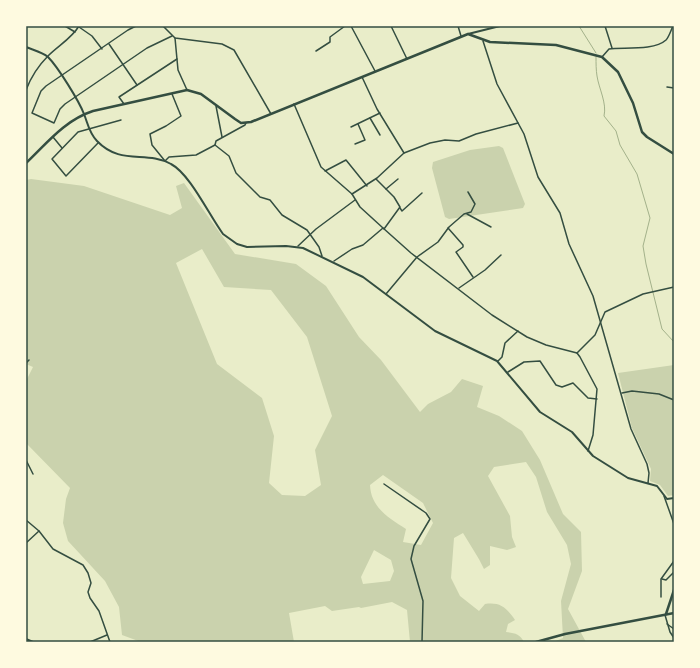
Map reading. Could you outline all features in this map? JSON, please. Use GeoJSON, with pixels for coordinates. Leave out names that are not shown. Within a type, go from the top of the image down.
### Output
{"type":"FeatureCollection","features":[{"type":"Feature","properties":{"kind":"main road"},"geometry":{"type":"LineString","coordinates":[[26,163],[73,118],[84,114],[187,90],[201,94],[235,120],[246,123],[468,34],[483,41],[556,45],[602,57],[618,72],[633,103],[642,132],[647,137],[674,154]]}},
{"type":"Feature","properties":{"kind":"main road"},"geometry":{"type":"LineString","coordinates":[[665,615],[674,590]]}},
{"type":"Feature","properties":{"kind":"main road"},"geometry":{"type":"LineString","coordinates":[[536,642],[565,634],[674,613]]}},
{"type":"Feature","properties":{"kind":"street"},"geometry":{"type":"LineString","coordinates":[[66,26],[75,32]]}},
{"type":"Feature","properties":{"kind":"street"},"geometry":{"type":"LineString","coordinates":[[26,90],[32,74],[47,56],[75,32],[79,26],[92,36],[102,49]]}},
{"type":"Feature","properties":{"kind":"street"},"geometry":{"type":"LineString","coordinates":[[136,26],[41,91],[32,113],[54,122],[60,109],[74,97],[146,48],[172,36]]}},
{"type":"Feature","properties":{"kind":"street"},"geometry":{"type":"LineString","coordinates":[[163,26],[175,38],[222,44],[234,50],[271,114]]}},
{"type":"Feature","properties":{"kind":"street"},"geometry":{"type":"LineString","coordinates":[[316,51],[330,42],[330,37],[345,26]]}},
{"type":"Feature","properties":{"kind":"street"},"geometry":{"type":"LineString","coordinates":[[351,26],[375,71]]}},
{"type":"Feature","properties":{"kind":"street"},"geometry":{"type":"LineString","coordinates":[[391,26],[407,59]]}},
{"type":"Feature","properties":{"kind":"street"},"geometry":{"type":"LineString","coordinates":[[458,26],[461,36]]}},
{"type":"Feature","properties":{"kind":"street"},"geometry":{"type":"LineString","coordinates":[[468,34],[500,26]]}},
{"type":"Feature","properties":{"kind":"street"},"geometry":{"type":"LineString","coordinates":[[605,26],[612,48]]}},
{"type":"Feature","properties":{"kind":"street"},"geometry":{"type":"LineString","coordinates":[[602,57],[607,50],[612,48],[622,49],[660,44],[667,39],[673,26]]}},
{"type":"Feature","properties":{"kind":"street"},"geometry":{"type":"LineString","coordinates":[[175,38],[178,70],[187,90]]}},
{"type":"Feature","properties":{"kind":"street"},"geometry":{"type":"LineString","coordinates":[[483,41],[497,84],[524,134],[538,177],[560,213],[569,244],[593,296],[622,393],[631,429],[647,464],[649,473],[648,483]]}},
{"type":"Feature","properties":{"kind":"street"},"geometry":{"type":"LineString","coordinates":[[109,44],[137,85]]}},
{"type":"Feature","properties":{"kind":"street"},"geometry":{"type":"LineString","coordinates":[[26,47],[47,56],[62,76],[84,114],[88,128],[98,143],[122,156],[152,157],[175,166],[185,177],[216,224],[230,240],[247,247],[298,246],[334,261],[363,277],[435,331],[497,362],[508,372],[540,412],[572,432],[588,451],[600,461],[628,478],[657,486],[664,496],[674,524]]}},
{"type":"Feature","properties":{"kind":"street"},"geometry":{"type":"LineString","coordinates":[[124,104],[119,96],[177,59]]}},
{"type":"Feature","properties":{"kind":"street"},"geometry":{"type":"LineString","coordinates":[[362,77],[380,114],[404,153]]}},
{"type":"Feature","properties":{"kind":"street"},"geometry":{"type":"LineString","coordinates":[[666,87],[674,88]]}},
{"type":"Feature","properties":{"kind":"street"},"geometry":{"type":"LineString","coordinates":[[165,161],[152,145],[150,134],[181,116],[171,93]]}},
{"type":"Feature","properties":{"kind":"street"},"geometry":{"type":"LineString","coordinates":[[215,104],[222,137]]}},
{"type":"Feature","properties":{"kind":"street"},"geometry":{"type":"LineString","coordinates":[[294,104],[321,167],[352,194],[360,207],[384,229],[417,257],[492,315],[518,331],[546,345],[577,353],[585,363],[597,389],[591,444],[588,451]]}},
{"type":"Feature","properties":{"kind":"street"},"geometry":{"type":"LineString","coordinates":[[351,127],[380,114]]}},
{"type":"Feature","properties":{"kind":"street"},"geometry":{"type":"LineString","coordinates":[[370,118],[380,135]]}},
{"type":"Feature","properties":{"kind":"street"},"geometry":{"type":"LineString","coordinates":[[98,143],[66,176],[52,159],[78,132],[121,120]]}},
{"type":"Feature","properties":{"kind":"street"},"geometry":{"type":"LineString","coordinates":[[165,161],[169,158],[196,155],[215,145],[216,140],[246,125],[246,123]]}},
{"type":"Feature","properties":{"kind":"street"},"geometry":{"type":"LineString","coordinates":[[352,194],[376,179],[404,153],[430,143],[445,140],[459,142],[476,134],[518,123]]}},
{"type":"Feature","properties":{"kind":"street"},"geometry":{"type":"LineString","coordinates":[[355,144],[365,140],[358,124]]}},
{"type":"Feature","properties":{"kind":"street"},"geometry":{"type":"LineString","coordinates":[[53,137],[62,148]]}},
{"type":"Feature","properties":{"kind":"street"},"geometry":{"type":"LineString","coordinates":[[215,145],[229,156],[236,173],[252,189],[260,196],[270,200],[282,215],[298,223],[311,235],[322,256]]}},
{"type":"Feature","properties":{"kind":"street"},"geometry":{"type":"LineString","coordinates":[[325,171],[346,160],[367,186]]}},
{"type":"Feature","properties":{"kind":"street"},"geometry":{"type":"LineString","coordinates":[[376,179],[394,197],[402,211],[422,193]]}},
{"type":"Feature","properties":{"kind":"street"},"geometry":{"type":"LineString","coordinates":[[386,189],[398,179]]}},
{"type":"Feature","properties":{"kind":"street"},"geometry":{"type":"LineString","coordinates":[[386,294],[417,257],[438,242],[448,228],[466,214],[471,212],[475,204],[468,192]]}},
{"type":"Feature","properties":{"kind":"street"},"geometry":{"type":"LineString","coordinates":[[298,246],[316,229],[355,200]]}},
{"type":"Feature","properties":{"kind":"street"},"geometry":{"type":"LineString","coordinates":[[334,261],[352,249],[363,245],[384,229],[400,207]]}},
{"type":"Feature","properties":{"kind":"street"},"geometry":{"type":"LineString","coordinates":[[466,214],[492,227]]}},
{"type":"Feature","properties":{"kind":"street"},"geometry":{"type":"LineString","coordinates":[[448,228],[463,244],[463,247],[456,252],[473,277]]}},
{"type":"Feature","properties":{"kind":"street"},"geometry":{"type":"LineString","coordinates":[[459,288],[485,270],[501,255]]}},
{"type":"Feature","properties":{"kind":"street"},"geometry":{"type":"LineString","coordinates":[[577,353],[594,334],[605,312],[633,298],[674,287]]}},
{"type":"Feature","properties":{"kind":"street"},"geometry":{"type":"LineString","coordinates":[[497,362],[502,357],[505,342],[518,331]]}},
{"type":"Feature","properties":{"kind":"street"},"geometry":{"type":"LineString","coordinates":[[26,363],[29,360]]}},
{"type":"Feature","properties":{"kind":"street"},"geometry":{"type":"LineString","coordinates":[[508,372],[524,362],[540,361],[556,385],[562,387],[572,383],[588,398],[597,399]]}},
{"type":"Feature","properties":{"kind":"street"},"geometry":{"type":"LineString","coordinates":[[622,393],[632,390],[659,394],[674,400]]}},
{"type":"Feature","properties":{"kind":"street"},"geometry":{"type":"LineString","coordinates":[[26,460],[33,474]]}},
{"type":"Feature","properties":{"kind":"street"},"geometry":{"type":"LineString","coordinates":[[384,484],[426,513],[430,519],[414,546],[411,560],[423,601],[422,642]]}},
{"type":"Feature","properties":{"kind":"street"},"geometry":{"type":"LineString","coordinates":[[664,496],[667,499],[674,498]]}},
{"type":"Feature","properties":{"kind":"street"},"geometry":{"type":"LineString","coordinates":[[26,520],[39,531],[53,549],[83,565],[88,573],[91,583],[88,592],[90,598],[99,611],[110,642]]}},
{"type":"Feature","properties":{"kind":"street"},"geometry":{"type":"LineString","coordinates":[[26,543],[39,531]]}},
{"type":"Feature","properties":{"kind":"street"},"geometry":{"type":"LineString","coordinates":[[661,597],[661,579],[674,561]]}},
{"type":"Feature","properties":{"kind":"street"},"geometry":{"type":"LineString","coordinates":[[661,579],[666,580],[674,572]]}},
{"type":"Feature","properties":{"kind":"street"},"geometry":{"type":"LineString","coordinates":[[665,615],[670,632],[674,638]]}},
{"type":"Feature","properties":{"kind":"street"},"geometry":{"type":"LineString","coordinates":[[667,624],[674,629]]}},
{"type":"Feature","properties":{"kind":"street"},"geometry":{"type":"LineString","coordinates":[[90,642],[107,635]]}},
{"type":"Feature","properties":{"kind":"street"},"geometry":{"type":"LineString","coordinates":[[26,640],[33,642]]}},
{"type":"Feature","properties":{"kind":"green space"},"geometry":{"type":"Polygon","coordinates":[[[499,146],[503,148],[525,204],[523,208],[449,219],[445,217],[432,168],[433,162],[470,150],[499,146]]]}},
{"type":"Feature","properties":{"kind":"green space"},"geometry":{"type":"Polygon","coordinates":[[[31,179],[84,186],[170,215],[182,208],[176,186],[184,183],[235,254],[296,264],[326,286],[359,337],[381,360],[420,412],[428,404],[451,392],[462,379],[483,386],[477,407],[499,416],[522,431],[540,460],[563,514],[581,532],[582,571],[568,609],[586,642],[553,642],[563,638],[561,601],[571,564],[567,545],[547,512],[536,477],[526,462],[494,467],[488,476],[510,516],[512,537],[516,547],[507,550],[490,546],[490,565],[484,569],[463,533],[454,538],[451,578],[460,596],[479,611],[485,604],[495,604],[506,609],[515,620],[508,624],[506,632],[517,634],[524,642],[410,642],[407,610],[392,602],[361,608],[359,607],[332,611],[325,606],[289,613],[294,642],[141,642],[122,635],[119,607],[105,581],[68,541],[63,523],[66,499],[70,488],[26,443],[26,381],[33,367],[26,364],[26,180],[31,179]],[[202,249],[176,263],[217,364],[262,398],[274,436],[269,483],[282,495],[305,496],[321,485],[315,450],[332,416],[307,337],[271,290],[224,287],[202,249]],[[383,475],[370,485],[371,493],[377,506],[387,516],[406,529],[403,542],[421,545],[433,523],[423,503],[383,475]],[[374,550],[361,577],[363,584],[390,581],[394,571],[391,560],[374,550]]]}},
{"type":"Feature","properties":{"kind":"green space"},"geometry":{"type":"Polygon","coordinates":[[[674,365],[674,495],[668,496],[660,485],[650,481],[651,469],[632,428],[618,373],[674,365]]]}},
{"type":"Feature","properties":{"kind":"waterway"},"geometry":{"type":"LineString","coordinates":[[579,26],[596,53]]}},
{"type":"Feature","properties":{"kind":"waterway"},"geometry":{"type":"LineString","coordinates":[[596,57],[597,76],[604,101],[604,116],[616,131],[620,145],[637,174],[650,218],[643,246],[646,264],[662,329],[674,342]]}}]}
